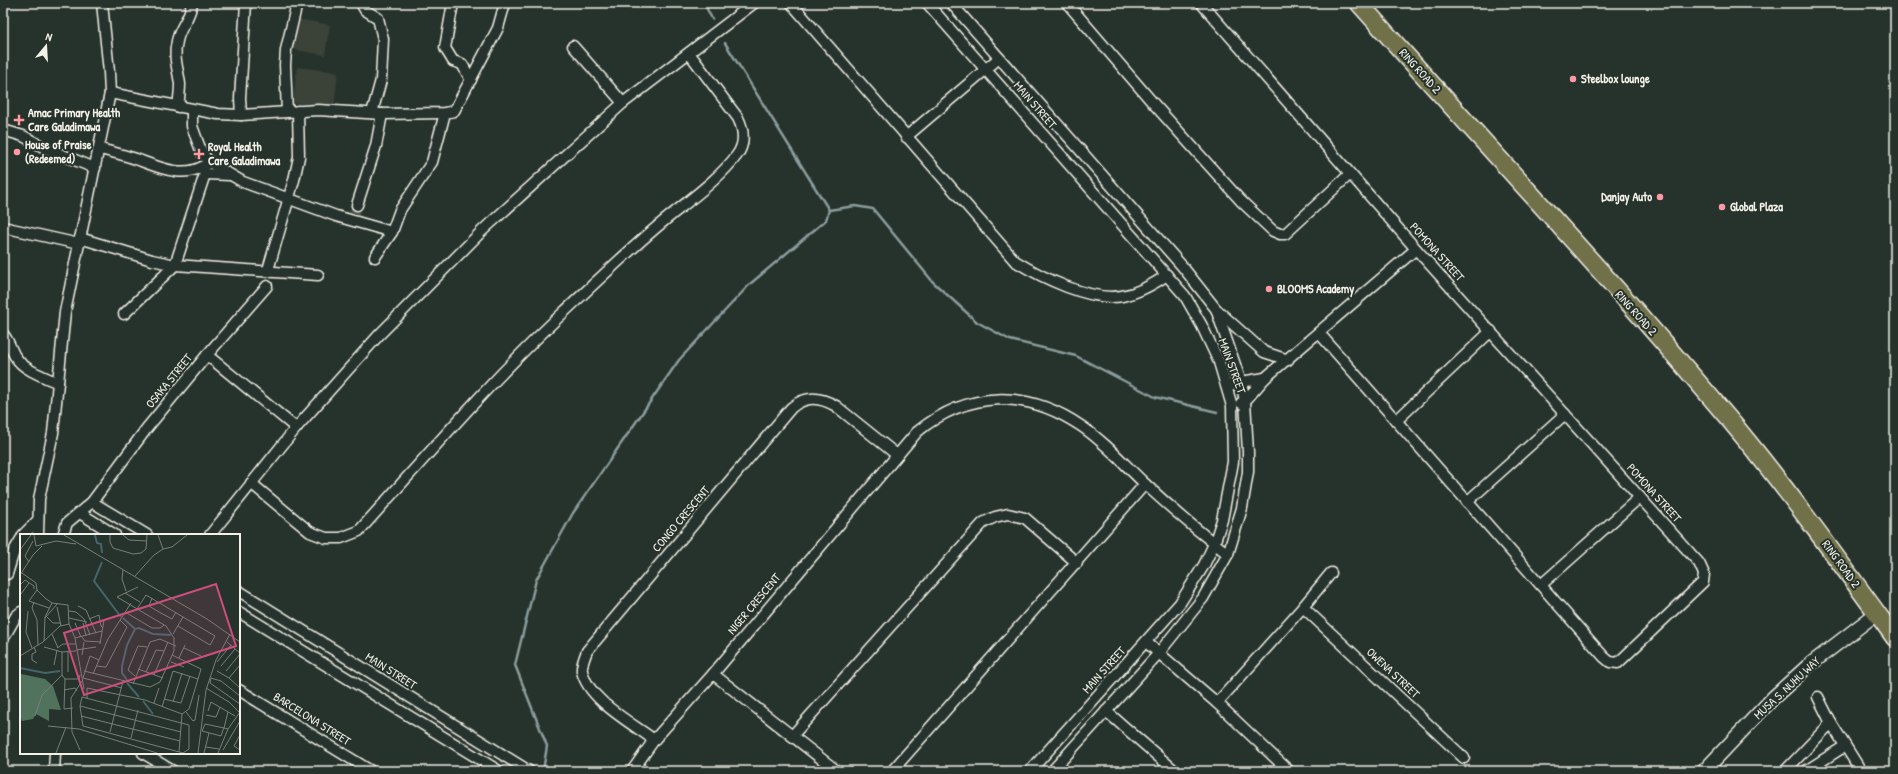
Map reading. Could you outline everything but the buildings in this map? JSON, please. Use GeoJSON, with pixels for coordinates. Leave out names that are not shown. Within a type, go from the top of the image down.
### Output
{"type":"FeatureCollection","features":[{"type":"Feature","properties":{"kind":"main road","name":"RING ROAD 2"},"geometry":{"type":"LineString","coordinates":[[1359,3],[1636,313],[1739,432],[1800,509],[1895,638]]}},
{"type":"Feature","properties":{"kind":"street"},"geometry":{"type":"LineString","coordinates":[[38,534],[39,499],[53,433],[66,312],[100,150],[110,93],[102,3]]}},
{"type":"Feature","properties":{"kind":"street"},"geometry":{"type":"LineString","coordinates":[[178,107],[180,86],[175,61],[177,41],[179,32],[190,16],[192,3]]}},
{"type":"Feature","properties":{"kind":"street"},"geometry":{"type":"LineString","coordinates":[[241,115],[240,98],[246,3]]}},
{"type":"Feature","properties":{"kind":"street"},"geometry":{"type":"LineString","coordinates":[[268,270],[289,198],[299,157],[285,65],[286,50],[297,3]]}},
{"type":"Feature","properties":{"kind":"street"},"geometry":{"type":"LineString","coordinates":[[354,213],[376,146],[383,39],[378,18],[365,10],[361,3]]}},
{"type":"Feature","properties":{"kind":"street"},"geometry":{"type":"LineString","coordinates":[[453,3],[445,48],[453,61],[462,64],[471,80]]}},
{"type":"Feature","properties":{"kind":"street"},"geometry":{"type":"LineString","coordinates":[[110,93],[192,110],[241,115],[318,110],[377,113],[445,113],[454,111],[498,28],[505,3]]}},
{"type":"Feature","properties":{"kind":"street"},"geometry":{"type":"LineString","coordinates":[[211,534],[296,428],[379,335],[483,230],[623,103],[754,3]]}},
{"type":"Feature","properties":{"kind":"street"},"geometry":{"type":"LineString","coordinates":[[791,3],[1015,261],[1026,268],[1080,291],[1107,297],[1132,294],[1157,282],[1167,275]]}},
{"type":"Feature","properties":{"kind":"street","name":"MAIN STREET"},"geometry":{"type":"LineString","coordinates":[[927,3],[1185,296],[1202,326],[1219,362],[1232,406],[1234,443],[1232,476],[1222,520],[1214,544],[1204,565],[1184,597],[1146,642],[1030,771]]}},
{"type":"Feature","properties":{"kind":"street","name":"MAIN STREET"},"geometry":{"type":"LineString","coordinates":[[951,3],[1182,266],[1216,308],[1241,382],[1245,401],[1248,432],[1248,472],[1242,508],[1228,554],[1204,598],[1158,654],[1052,771]]}},
{"type":"Feature","properties":{"kind":"street"},"geometry":{"type":"LineString","coordinates":[[1066,3],[1152,103],[1241,201],[1276,233],[1285,234],[1350,174]]}},
{"type":"Feature","properties":{"kind":"street","name":"POMONA STREET"},"geometry":{"type":"LineString","coordinates":[[1201,3],[1350,174],[1699,563],[1704,578],[1703,582],[1618,663],[1610,662],[1502,543],[1319,334]]}},
{"type":"Feature","properties":{"kind":"street"},"geometry":{"type":"LineString","coordinates":[[573,46],[623,103]]}},
{"type":"Feature","properties":{"kind":"street"},"geometry":{"type":"LineString","coordinates":[[251,483],[310,532],[326,538],[341,538],[359,531],[523,353],[638,242],[722,171],[736,156],[740,149],[743,136],[742,126],[738,118],[690,52]]}},
{"type":"Feature","properties":{"kind":"street"},"geometry":{"type":"LineString","coordinates":[[906,137],[999,58]]}},
{"type":"Feature","properties":{"kind":"street"},"geometry":{"type":"LineString","coordinates":[[124,314],[175,265],[205,168],[202,153],[192,126],[192,110]]}},
{"type":"Feature","properties":{"kind":"street"},"geometry":{"type":"LineString","coordinates":[[375,257],[392,232],[400,210],[432,162],[445,113]]}},
{"type":"Feature","properties":{"kind":"street"},"geometry":{"type":"LineString","coordinates":[[3,130],[23,136],[47,149],[95,168]]}},
{"type":"Feature","properties":{"kind":"street"},"geometry":{"type":"LineString","coordinates":[[100,150],[136,159],[164,170],[176,172],[205,168],[230,175],[243,182],[336,216],[354,213],[392,232]]}},
{"type":"Feature","properties":{"kind":"street"},"geometry":{"type":"LineString","coordinates":[[3,227],[80,241],[175,265],[268,270],[318,275]]}},
{"type":"Feature","properties":{"kind":"street"},"geometry":{"type":"LineString","coordinates":[[1232,406],[1245,401],[1265,378],[1319,334],[1416,248]]}},
{"type":"Feature","properties":{"kind":"street"},"geometry":{"type":"LineString","coordinates":[[208,355],[267,286]]}},
{"type":"Feature","properties":{"kind":"street"},"geometry":{"type":"LineString","coordinates":[[1216,308],[1264,352],[1288,360]]}},
{"type":"Feature","properties":{"kind":"street"},"geometry":{"type":"LineString","coordinates":[[1396,421],[1491,331]]}},
{"type":"Feature","properties":{"kind":"street"},"geometry":{"type":"LineString","coordinates":[[3,334],[8,340],[16,359],[19,362],[29,369],[58,383]]}},
{"type":"Feature","properties":{"kind":"street","name":"OSAKA STREET"},"geometry":{"type":"LineString","coordinates":[[63,534],[67,523],[92,502],[147,428],[208,355],[296,428]]}},
{"type":"Feature","properties":{"kind":"street"},"geometry":{"type":"LineString","coordinates":[[1227,387],[1241,382],[1265,378]]}},
{"type":"Feature","properties":{"kind":"street","name":"CONGO CRESCENT"},"geometry":{"type":"LineString","coordinates":[[654,740],[598,698],[588,686],[581,670],[587,651],[791,408],[798,402],[808,398],[826,401],[836,406],[897,455]]}},
{"type":"Feature","properties":{"kind":"street","name":"NIGER CRESCENT"},"geometry":{"type":"LineString","coordinates":[[632,771],[654,740],[713,674],[917,432],[933,419],[964,404],[982,401],[1018,401],[1048,408],[1082,427],[1103,444],[1145,484],[1214,544],[1228,554]]}},
{"type":"Feature","properties":{"kind":"street"},"geometry":{"type":"LineString","coordinates":[[1467,502],[1565,414]]}},
{"type":"Feature","properties":{"kind":"street"},"geometry":{"type":"LineString","coordinates":[[892,771],[1077,563],[1145,484]]}},
{"type":"Feature","properties":{"kind":"street"},"geometry":{"type":"LineString","coordinates":[[1541,585],[1640,497]]}},
{"type":"Feature","properties":{"kind":"street"},"geometry":{"type":"LineString","coordinates":[[92,502],[145,534]]}},
{"type":"Feature","properties":{"kind":"street"},"geometry":{"type":"LineString","coordinates":[[80,513],[114,534]]}},
{"type":"Feature","properties":{"kind":"street"},"geometry":{"type":"LineString","coordinates":[[792,736],[983,523],[995,517],[1008,514],[1025,518],[1077,563]]}},
{"type":"Feature","properties":{"kind":"street"},"geometry":{"type":"LineString","coordinates":[[25,534],[38,520]]}},
{"type":"Feature","properties":{"kind":"street"},"geometry":{"type":"LineString","coordinates":[[4,576],[14,551],[20,541]]}},
{"type":"Feature","properties":{"kind":"street"},"geometry":{"type":"LineString","coordinates":[[1217,703],[1303,607],[1331,573]]}},
{"type":"Feature","properties":{"kind":"street","name":"MAIN STREET"},"geometry":{"type":"LineString","coordinates":[[240,592],[529,771]]}},
{"type":"Feature","properties":{"kind":"street","name":"OWENA STREET"},"geometry":{"type":"LineString","coordinates":[[1303,607],[1464,758]]}},
{"type":"Feature","properties":{"kind":"street"},"geometry":{"type":"LineString","coordinates":[[3,639],[16,616],[20,613]]}},
{"type":"Feature","properties":{"kind":"street"},"geometry":{"type":"LineString","coordinates":[[240,613],[495,770],[502,754]]}},
{"type":"Feature","properties":{"kind":"street","name":"MUSA S. NUHU WAY"},"geometry":{"type":"LineString","coordinates":[[1704,771],[1738,734],[1808,666],[1877,613]]}},
{"type":"Feature","properties":{"kind":"street"},"geometry":{"type":"LineString","coordinates":[[1146,642],[1158,654],[1217,703],[1289,771]]}},
{"type":"Feature","properties":{"kind":"street"},"geometry":{"type":"LineString","coordinates":[[713,674],[837,771]]}},
{"type":"Feature","properties":{"kind":"street","name":"BARCELONA STREET"},"geometry":{"type":"LineString","coordinates":[[240,691],[371,771]]}},
{"type":"Feature","properties":{"kind":"street"},"geometry":{"type":"LineString","coordinates":[[1818,697],[1831,723],[1861,771]]}},
{"type":"Feature","properties":{"kind":"street"},"geometry":{"type":"LineString","coordinates":[[1106,711],[1175,771]]}},
{"type":"Feature","properties":{"kind":"street"},"geometry":{"type":"LineString","coordinates":[[1785,771],[1831,723]]}},
{"type":"Feature","properties":{"kind":"street"},"geometry":{"type":"LineString","coordinates":[[1806,771],[1845,746]]}},
{"type":"Feature","properties":{"kind":"street"},"geometry":{"type":"LineString","coordinates":[[54,771],[55,754]]}},
{"type":"Feature","properties":{"kind":"street"},"geometry":{"type":"LineString","coordinates":[[144,754],[173,771]]}},
{"type":"Feature","properties":{"kind":"shaded area"},"geometry":{"type":"Polygon","coordinates":[[[297,19],[330,25],[325,55],[291,49],[297,19]]]}},
{"type":"Feature","properties":{"kind":"shaded area"},"geometry":{"type":"Polygon","coordinates":[[[297,67],[338,72],[334,108],[293,103],[297,67]]]}},
{"type":"Feature","properties":{"kind":"waterway"},"geometry":{"type":"LineString","coordinates":[[704,3],[712,19]]}},
{"type":"Feature","properties":{"kind":"waterway"},"geometry":{"type":"LineString","coordinates":[[543,771],[547,746],[515,665],[536,580],[573,513],[679,360],[750,284],[826,220],[829,210],[725,43]]}},
{"type":"Feature","properties":{"kind":"waterway"},"geometry":{"type":"LineString","coordinates":[[829,210],[855,206],[873,209],[933,282],[977,322],[1010,340],[1076,356],[1155,397],[1217,412]]}},
{"type":"Feature","properties":{"kind":"tunnel"},"geometry":{"type":"LineString","coordinates":[[354,214],[357,205]]}},
{"type":"Feature","properties":{"kind":"place","name":"Steelbox lounge"},"geometry":{"type":"Point","coordinates":[1573,79]}},
{"type":"Feature","properties":{"kind":"place","name":"Amac Primary Health Care Galadimawa"},"geometry":{"type":"Point","coordinates":[19,120]}},
{"type":"Feature","properties":{"kind":"place","name":"House of Praise (Redeemed)"},"geometry":{"type":"Point","coordinates":[17,152]}},
{"type":"Feature","properties":{"kind":"place","name":"Royal Health Care Galadimawa"},"geometry":{"type":"Point","coordinates":[199,154]}},
{"type":"Feature","properties":{"kind":"place","name":"Danjay Auto"},"geometry":{"type":"Point","coordinates":[1660,197]}},
{"type":"Feature","properties":{"kind":"place","name":"Global Plaza"},"geometry":{"type":"Point","coordinates":[1722,207]}},
{"type":"Feature","properties":{"kind":"place","name":"BLOOMS Academy"},"geometry":{"type":"Point","coordinates":[1269,289]}}]}
